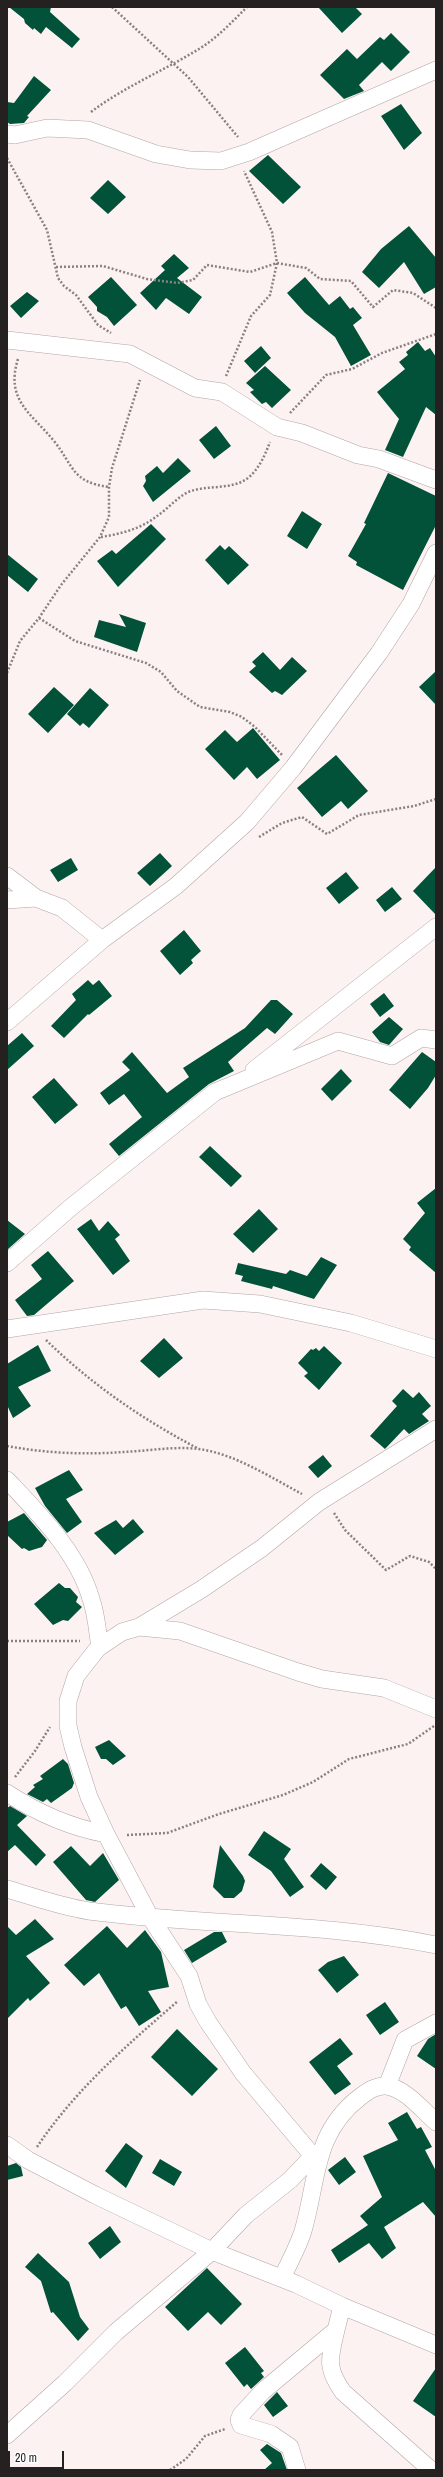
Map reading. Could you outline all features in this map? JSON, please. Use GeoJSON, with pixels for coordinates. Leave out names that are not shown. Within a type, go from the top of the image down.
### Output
{"type":"FeatureCollection","features":[{"type":"Feature","properties":{"kind":"street"},"geometry":{"type":"LineString","coordinates":[[7,134],[15,135],[47,128],[88,130],[156,154],[190,160],[221,161],[243,154],[436,70]]}},
{"type":"Feature","properties":{"kind":"street"},"geometry":{"type":"LineString","coordinates":[[15,340],[130,354],[195,388],[222,392],[278,427],[302,433],[358,455],[379,459],[436,480]]}},
{"type":"Feature","properties":{"kind":"street"},"geometry":{"type":"LineString","coordinates":[[7,1022],[102,940],[176,886],[247,822],[293,768],[379,653],[411,604],[436,553]]}},
{"type":"Feature","properties":{"kind":"street"},"geometry":{"type":"LineString","coordinates":[[7,876],[36,898],[62,908],[102,940]]}},
{"type":"Feature","properties":{"kind":"street"},"geometry":{"type":"LineString","coordinates":[[7,900],[36,898]]}},
{"type":"Feature","properties":{"kind":"street"},"geometry":{"type":"LineString","coordinates":[[237,1083],[436,927]]}},
{"type":"Feature","properties":{"kind":"street"},"geometry":{"type":"LineString","coordinates":[[7,1263],[70,1208],[210,1097],[237,1083],[338,1040],[392,1056],[421,1038],[436,1040]]}},
{"type":"Feature","properties":{"kind":"street"},"geometry":{"type":"LineString","coordinates":[[7,1329],[203,1300],[260,1304],[351,1323],[432,1350]]}},
{"type":"Feature","properties":{"kind":"street"},"geometry":{"type":"LineString","coordinates":[[315,2159],[243,2073],[208,2022],[198,2004],[194,1987],[178,1958],[150,1917],[106,1834],[89,1797],[68,1726],[68,1701],[76,1676],[98,1648],[122,1632],[140,1627],[236,1566],[318,1502],[379,1467],[436,1429]]}},
{"type":"Feature","properties":{"kind":"street"},"geometry":{"type":"LineString","coordinates":[[7,1480],[38,1514],[70,1556],[91,1599],[99,1642]]}},
{"type":"Feature","properties":{"kind":"street"},"geometry":{"type":"LineString","coordinates":[[140,1627],[180,1630],[298,1672],[322,1679],[384,1688],[436,1709]]}},
{"type":"Feature","properties":{"kind":"street"},"geometry":{"type":"LineString","coordinates":[[9,1786],[28,1807],[75,1828],[106,1834]]}},
{"type":"Feature","properties":{"kind":"street"},"geometry":{"type":"LineString","coordinates":[[7,1889],[88,1910],[150,1917],[286,1926],[436,1945]]}},
{"type":"Feature","properties":{"kind":"street"},"geometry":{"type":"LineString","coordinates":[[387,2086],[405,2040],[436,2024]]}},
{"type":"Feature","properties":{"kind":"street"},"geometry":{"type":"LineString","coordinates":[[282,2278],[302,2232],[315,2159],[327,2136],[348,2107],[368,2090],[378,2086],[387,2086],[408,2097],[436,2122]]}},
{"type":"Feature","properties":{"kind":"street"},"geometry":{"type":"LineString","coordinates":[[7,2145],[28,2160],[95,2195],[212,2251],[282,2278],[342,2306],[436,2345]]}},
{"type":"Feature","properties":{"kind":"street"},"geometry":{"type":"LineString","coordinates":[[7,2435],[65,2383],[139,2311],[212,2251],[246,2215],[315,2159]]}},
{"type":"Feature","properties":{"kind":"street"},"geometry":{"type":"LineString","coordinates":[[342,2306],[328,2362],[337,2384],[343,2392],[431,2470]]}},
{"type":"Feature","properties":{"kind":"street"},"geometry":{"type":"LineString","coordinates":[[297,2470],[290,2447],[271,2434],[241,2425],[239,2420],[240,2416],[263,2391],[336,2330]]}},
{"type":"Feature","properties":{"kind":"path"},"geometry":{"type":"LineString","coordinates":[[112,7],[188,77],[243,154],[258,198],[272,232],[277,263],[270,295],[251,316],[223,382],[235,401]]}},
{"type":"Feature","properties":{"kind":"path"},"geometry":{"type":"LineString","coordinates":[[68,129],[103,103],[199,49],[227,28],[247,7]]}},
{"type":"Feature","properties":{"kind":"path"},"geometry":{"type":"LineString","coordinates":[[7,158],[47,230],[58,278],[64,286],[76,295],[98,325],[111,333],[130,354]]}},
{"type":"Feature","properties":{"kind":"path"},"geometry":{"type":"LineString","coordinates":[[56,267],[103,266],[147,280],[177,282],[193,280],[207,265],[250,272],[277,263],[306,268],[320,279],[352,281],[373,307],[393,290],[414,293],[436,308]]}},
{"type":"Feature","properties":{"kind":"path"},"geometry":{"type":"LineString","coordinates":[[100,538],[137,528],[156,518],[185,494],[192,491],[234,484],[247,478],[256,469],[278,427],[326,375],[352,369],[382,353],[436,334]]}},
{"type":"Feature","properties":{"kind":"path"},"geometry":{"type":"LineString","coordinates":[[15,340],[14,379],[16,394],[22,407],[53,440],[76,476],[95,485],[109,487]]}},
{"type":"Feature","properties":{"kind":"path"},"geometry":{"type":"LineString","coordinates":[[7,673],[20,641],[39,618],[61,585],[100,538],[109,517],[109,487],[112,468],[146,362]]}},
{"type":"Feature","properties":{"kind":"path"},"geometry":{"type":"LineString","coordinates":[[39,618],[75,641],[146,663],[162,672],[178,691],[200,707],[230,712],[242,717],[255,727],[293,768]]}},
{"type":"Feature","properties":{"kind":"path"},"geometry":{"type":"LineString","coordinates":[[252,841],[282,823],[302,817],[327,834],[359,815],[414,806],[436,799]]}},
{"type":"Feature","properties":{"kind":"path"},"geometry":{"type":"LineString","coordinates":[[31,1326],[85,1376],[162,1429],[199,1450]]}},
{"type":"Feature","properties":{"kind":"path"},"geometry":{"type":"LineString","coordinates":[[7,1446],[35,1451],[77,1454],[170,1448],[199,1450],[233,1459],[318,1502],[334,1513],[345,1530],[386,1570],[410,1556],[429,1562],[436,1570]]}},
{"type":"Feature","properties":{"kind":"path"},"geometry":{"type":"LineString","coordinates":[[7,1641],[99,1642]]}},
{"type":"Feature","properties":{"kind":"path"},"geometry":{"type":"LineString","coordinates":[[9,1786],[35,1751],[53,1720]]}},
{"type":"Feature","properties":{"kind":"path"},"geometry":{"type":"LineString","coordinates":[[106,1834],[141,1836],[166,1833],[219,1814],[283,1795],[313,1782],[349,1759],[408,1744],[436,1724]]}},
{"type":"Feature","properties":{"kind":"path"},"geometry":{"type":"LineString","coordinates":[[28,2160],[52,2124],[74,2098],[144,2030],[194,1987]]}},
{"type":"Feature","properties":{"kind":"path"},"geometry":{"type":"LineString","coordinates":[[170,2470],[186,2459],[205,2436],[221,2431],[239,2420]]}},
{"type":"Feature","properties":{"kind":"building"},"geometry":{"type":"Polygon","coordinates":[[[9,7],[51,7],[50,12],[80,39],[72,48],[46,27],[41,34],[34,28],[33,30],[25,23],[24,19],[9,7]]]}},
{"type":"Feature","properties":{"kind":"building"},"geometry":{"type":"Polygon","coordinates":[[[318,7],[355,7],[362,14],[342,33],[318,7]]]}},
{"type":"Feature","properties":{"kind":"building"},"geometry":{"type":"Polygon","coordinates":[[[391,33],[410,52],[391,71],[382,62],[359,85],[364,91],[344,99],[320,75],[347,49],[357,59],[380,37],[384,40],[391,33]]]}},
{"type":"Feature","properties":{"kind":"building"},"geometry":{"type":"Polygon","coordinates":[[[34,76],[51,90],[27,116],[29,117],[24,123],[10,124],[7,122],[7,102],[14,103],[34,76]]]}},
{"type":"Feature","properties":{"kind":"building"},"geometry":{"type":"Polygon","coordinates":[[[401,104],[422,133],[404,150],[381,116],[401,104]]]}},
{"type":"Feature","properties":{"kind":"building"},"geometry":{"type":"Polygon","coordinates":[[[268,155],[301,187],[283,204],[249,171],[268,155]]]}},
{"type":"Feature","properties":{"kind":"building"},"geometry":{"type":"Polygon","coordinates":[[[108,180],[126,197],[108,214],[90,198],[108,180]]]}},
{"type":"Feature","properties":{"kind":"building"},"geometry":{"type":"Polygon","coordinates":[[[409,226],[436,258],[436,287],[424,294],[404,262],[379,288],[362,272],[381,249],[409,226]]]}},
{"type":"Feature","properties":{"kind":"building"},"geometry":{"type":"Polygon","coordinates":[[[174,254],[189,268],[177,278],[202,297],[189,314],[166,298],[156,310],[140,293],[165,270],[161,266],[174,254]]]}},
{"type":"Feature","properties":{"kind":"building"},"geometry":{"type":"Polygon","coordinates":[[[111,277],[137,305],[114,326],[107,317],[97,311],[97,307],[88,297],[111,277]]]}},
{"type":"Feature","properties":{"kind":"building"},"geometry":{"type":"Polygon","coordinates":[[[305,277],[329,305],[340,296],[350,309],[353,307],[362,318],[353,325],[371,355],[351,366],[335,337],[305,313],[287,293],[305,277]]]}},
{"type":"Feature","properties":{"kind":"building"},"geometry":{"type":"Polygon","coordinates":[[[27,292],[39,301],[21,318],[10,306],[27,292]]]}},
{"type":"Feature","properties":{"kind":"building"},"geometry":{"type":"Polygon","coordinates":[[[418,342],[425,351],[430,348],[436,357],[436,415],[426,407],[403,457],[385,450],[399,419],[377,392],[405,369],[399,362],[408,355],[406,352],[418,342]]]}},
{"type":"Feature","properties":{"kind":"building"},"geometry":{"type":"Polygon","coordinates":[[[261,346],[271,358],[255,373],[244,361],[261,346]]]}},
{"type":"Feature","properties":{"kind":"building"},"geometry":{"type":"Polygon","coordinates":[[[265,366],[291,390],[272,408],[266,402],[262,404],[250,392],[254,390],[246,383],[265,366]]]}},
{"type":"Feature","properties":{"kind":"building"},"geometry":{"type":"Polygon","coordinates":[[[216,426],[231,446],[214,459],[199,440],[216,426]]]}},
{"type":"Feature","properties":{"kind":"building"},"geometry":{"type":"Polygon","coordinates":[[[178,458],[191,471],[153,502],[143,486],[146,481],[145,476],[157,466],[163,473],[178,458]]]}},
{"type":"Feature","properties":{"kind":"building"},"geometry":{"type":"Polygon","coordinates":[[[388,473],[436,496],[436,525],[403,590],[356,565],[357,562],[348,556],[366,524],[364,523],[388,473]]]}},
{"type":"Feature","properties":{"kind":"building"},"geometry":{"type":"Polygon","coordinates":[[[302,511],[322,524],[307,549],[287,536],[302,511]]]}},
{"type":"Feature","properties":{"kind":"building"},"geometry":{"type":"Polygon","coordinates":[[[151,524],[166,539],[118,587],[97,561],[112,550],[116,554],[151,524]]]}},
{"type":"Feature","properties":{"kind":"building"},"geometry":{"type":"Polygon","coordinates":[[[220,545],[225,550],[229,546],[249,565],[228,585],[205,560],[220,545]]]}},
{"type":"Feature","properties":{"kind":"building"},"geometry":{"type":"Polygon","coordinates":[[[7,554],[38,579],[28,592],[7,575],[7,554]]]}},
{"type":"Feature","properties":{"kind":"building"},"geometry":{"type":"Polygon","coordinates":[[[119,614],[146,623],[137,652],[94,637],[99,620],[126,627],[119,614]]]}},
{"type":"Feature","properties":{"kind":"building"},"geometry":{"type":"Polygon","coordinates":[[[263,652],[280,670],[292,657],[307,671],[282,695],[275,691],[272,693],[249,672],[256,666],[252,662],[263,652]]]}},
{"type":"Feature","properties":{"kind":"building"},"geometry":{"type":"Polygon","coordinates":[[[436,671],[436,705],[419,687],[436,671]]]}},
{"type":"Feature","properties":{"kind":"building"},"geometry":{"type":"Polygon","coordinates":[[[54,687],[74,705],[48,733],[28,714],[54,687]]]}},
{"type":"Feature","properties":{"kind":"building"},"geometry":{"type":"Polygon","coordinates":[[[90,688],[109,705],[89,728],[83,723],[80,726],[67,714],[90,688]]]}},
{"type":"Feature","properties":{"kind":"building"},"geometry":{"type":"Polygon","coordinates":[[[253,728],[280,760],[257,779],[247,767],[234,780],[205,749],[225,730],[237,742],[253,728]]]}},
{"type":"Feature","properties":{"kind":"building"},"geometry":{"type":"Polygon","coordinates":[[[336,755],[368,791],[348,809],[341,801],[322,817],[297,788],[336,755]]]}},
{"type":"Feature","properties":{"kind":"building"},"geometry":{"type":"Polygon","coordinates":[[[160,853],[172,866],[150,886],[137,873],[160,853]]]}},
{"type":"Feature","properties":{"kind":"building"},"geometry":{"type":"Polygon","coordinates":[[[71,858],[78,870],[58,882],[50,870],[71,858]]]}},
{"type":"Feature","properties":{"kind":"building"},"geometry":{"type":"Polygon","coordinates":[[[436,867],[436,915],[413,891],[436,867]]]}},
{"type":"Feature","properties":{"kind":"building"},"geometry":{"type":"Polygon","coordinates":[[[346,872],[359,888],[339,904],[326,888],[346,872]]]}},
{"type":"Feature","properties":{"kind":"building"},"geometry":{"type":"Polygon","coordinates":[[[392,887],[402,899],[385,912],[376,900],[392,887]]]}},
{"type":"Feature","properties":{"kind":"building"},"geometry":{"type":"Polygon","coordinates":[[[184,930],[201,951],[191,960],[193,963],[180,975],[160,951],[184,930]]]}},
{"type":"Feature","properties":{"kind":"building"},"geometry":{"type":"Polygon","coordinates":[[[88,980],[93,985],[99,980],[112,996],[89,1015],[88,1014],[64,1038],[51,1026],[76,1000],[72,994],[88,980]]]}},
{"type":"Feature","properties":{"kind":"building"},"geometry":{"type":"Polygon","coordinates":[[[384,993],[394,1006],[380,1017],[370,1004],[384,993]]]}},
{"type":"Feature","properties":{"kind":"building"},"geometry":{"type":"Polygon","coordinates":[[[271,1000],[277,1000],[293,1014],[275,1034],[267,1028],[228,1062],[234,1071],[209,1084],[119,1156],[109,1144],[142,1117],[124,1094],[109,1105],[100,1093],[130,1070],[122,1062],[132,1052],[167,1093],[189,1077],[183,1068],[245,1028],[271,1000]]]}},
{"type":"Feature","properties":{"kind":"building"},"geometry":{"type":"Polygon","coordinates":[[[389,1017],[403,1029],[389,1045],[380,1042],[372,1032],[389,1017]]]}},
{"type":"Feature","properties":{"kind":"building"},"geometry":{"type":"Polygon","coordinates":[[[22,1033],[34,1046],[7,1070],[7,1046],[22,1033]]]}},
{"type":"Feature","properties":{"kind":"building"},"geometry":{"type":"Polygon","coordinates":[[[422,1052],[436,1062],[436,1075],[428,1088],[410,1109],[389,1090],[422,1052]]]}},
{"type":"Feature","properties":{"kind":"building"},"geometry":{"type":"Polygon","coordinates":[[[341,1069],[352,1081],[332,1101],[321,1089],[341,1069]]]}},
{"type":"Feature","properties":{"kind":"building"},"geometry":{"type":"Polygon","coordinates":[[[54,1078],[78,1105],[55,1124],[32,1097],[54,1078]]]}},
{"type":"Feature","properties":{"kind":"building"},"geometry":{"type":"Polygon","coordinates":[[[210,1146],[242,1176],[231,1187],[199,1157],[210,1146]]]}},
{"type":"Feature","properties":{"kind":"building"},"geometry":{"type":"Polygon","coordinates":[[[436,1188],[436,1273],[409,1250],[411,1247],[403,1239],[425,1213],[417,1203],[436,1188]]]}},
{"type":"Feature","properties":{"kind":"building"},"geometry":{"type":"Polygon","coordinates":[[[259,1209],[278,1229],[253,1253],[233,1234],[259,1209]]]}},
{"type":"Feature","properties":{"kind":"building"},"geometry":{"type":"Polygon","coordinates":[[[91,1219],[99,1231],[108,1221],[120,1235],[115,1239],[130,1261],[113,1275],[77,1229],[91,1219]]]}},
{"type":"Feature","properties":{"kind":"building"},"geometry":{"type":"Polygon","coordinates":[[[7,1220],[25,1234],[7,1250],[7,1220]]]}},
{"type":"Feature","properties":{"kind":"building"},"geometry":{"type":"Polygon","coordinates":[[[48,1251],[74,1281],[34,1315],[27,1316],[15,1300],[42,1279],[31,1265],[48,1251]]]}},
{"type":"Feature","properties":{"kind":"building"},"geometry":{"type":"Polygon","coordinates":[[[321,1257],[337,1265],[314,1299],[273,1286],[272,1289],[241,1281],[243,1276],[235,1274],[238,1263],[286,1274],[290,1270],[307,1276],[321,1257]]]}},
{"type":"Feature","properties":{"kind":"building"},"geometry":{"type":"Polygon","coordinates":[[[164,1338],[183,1358],[159,1378],[140,1361],[164,1338]]]}},
{"type":"Feature","properties":{"kind":"building"},"geometry":{"type":"Polygon","coordinates":[[[38,1345],[51,1371],[18,1387],[31,1406],[13,1418],[7,1405],[7,1364],[38,1345]]]}},
{"type":"Feature","properties":{"kind":"building"},"geometry":{"type":"Polygon","coordinates":[[[324,1346],[342,1363],[319,1390],[304,1376],[308,1373],[298,1363],[311,1349],[313,1350],[316,1348],[319,1351],[324,1346]]]}},
{"type":"Feature","properties":{"kind":"building"},"geometry":{"type":"Polygon","coordinates":[[[403,1389],[413,1398],[419,1392],[431,1406],[422,1414],[429,1421],[409,1434],[404,1429],[385,1449],[370,1436],[397,1406],[392,1401],[403,1389]]]}},
{"type":"Feature","properties":{"kind":"building"},"geometry":{"type":"Polygon","coordinates":[[[323,1455],[332,1466],[318,1478],[308,1467],[323,1455]]]}},
{"type":"Feature","properties":{"kind":"building"},"geometry":{"type":"Polygon","coordinates":[[[69,1470],[83,1490],[66,1499],[82,1522],[67,1533],[45,1506],[35,1488],[69,1470]]]}},
{"type":"Feature","properties":{"kind":"building"},"geometry":{"type":"Polygon","coordinates":[[[24,1513],[47,1540],[42,1547],[29,1551],[24,1548],[22,1549],[7,1535],[7,1522],[24,1513]]]}},
{"type":"Feature","properties":{"kind":"building"},"geometry":{"type":"Polygon","coordinates":[[[133,1519],[144,1532],[115,1555],[94,1533],[116,1520],[123,1528],[133,1519]]]}},
{"type":"Feature","properties":{"kind":"building"},"geometry":{"type":"Polygon","coordinates":[[[59,1583],[65,1588],[70,1588],[78,1597],[76,1602],[82,1607],[68,1621],[63,1620],[53,1625],[34,1604],[59,1583]]]}},
{"type":"Feature","properties":{"kind":"building"},"geometry":{"type":"Polygon","coordinates":[[[109,1740],[126,1756],[113,1765],[106,1759],[101,1759],[95,1747],[109,1740]]]}},
{"type":"Feature","properties":{"kind":"building"},"geometry":{"type":"Polygon","coordinates":[[[63,1759],[68,1764],[74,1783],[72,1788],[51,1803],[47,1799],[43,1802],[27,1794],[35,1787],[33,1785],[43,1779],[40,1776],[63,1759]]]}},
{"type":"Feature","properties":{"kind":"building"},"geometry":{"type":"Polygon","coordinates":[[[10,1806],[27,1816],[17,1825],[46,1855],[36,1866],[15,1845],[7,1852],[7,1808],[10,1806]]]}},
{"type":"Feature","properties":{"kind":"building"},"geometry":{"type":"Polygon","coordinates":[[[264,1831],[291,1849],[284,1859],[304,1887],[290,1897],[271,1871],[248,1855],[264,1831]]]}},
{"type":"Feature","properties":{"kind":"building"},"geometry":{"type":"Polygon","coordinates":[[[220,1845],[243,1876],[245,1881],[242,1891],[234,1898],[224,1898],[213,1887],[220,1845]]]}},
{"type":"Feature","properties":{"kind":"building"},"geometry":{"type":"Polygon","coordinates":[[[71,1846],[90,1866],[103,1853],[119,1880],[95,1902],[86,1900],[53,1862],[71,1846]]]}},
{"type":"Feature","properties":{"kind":"building"},"geometry":{"type":"Polygon","coordinates":[[[321,1863],[337,1877],[326,1890],[310,1876],[321,1863]]]}},
{"type":"Feature","properties":{"kind":"building"},"geometry":{"type":"Polygon","coordinates":[[[35,1919],[54,1939],[26,1956],[50,1983],[30,2001],[28,1998],[7,2019],[7,1926],[16,1935],[35,1919]]]}},
{"type":"Feature","properties":{"kind":"building"},"geometry":{"type":"Polygon","coordinates":[[[107,1926],[127,1948],[145,1930],[161,1952],[169,1987],[148,1991],[161,2012],[139,2026],[126,2006],[121,2009],[99,1973],[84,1986],[64,1965],[107,1926]]]}},
{"type":"Feature","properties":{"kind":"building"},"geometry":{"type":"Polygon","coordinates":[[[214,1932],[222,1932],[227,1942],[192,1963],[184,1950],[214,1932]]]}},
{"type":"Feature","properties":{"kind":"building"},"geometry":{"type":"Polygon","coordinates":[[[344,1956],[359,1975],[337,1993],[318,1970],[328,1962],[344,1956]]]}},
{"type":"Feature","properties":{"kind":"building"},"geometry":{"type":"Polygon","coordinates":[[[385,2002],[399,2022],[380,2035],[366,2015],[385,2002]]]}},
{"type":"Feature","properties":{"kind":"building"},"geometry":{"type":"Polygon","coordinates":[[[177,2029],[218,2069],[192,2096],[151,2057],[177,2029]]]}},
{"type":"Feature","properties":{"kind":"building"},"geometry":{"type":"Polygon","coordinates":[[[436,2034],[436,2069],[417,2056],[428,2039],[436,2034]]]}},
{"type":"Feature","properties":{"kind":"building"},"geometry":{"type":"Polygon","coordinates":[[[340,2038],[353,2054],[337,2066],[351,2084],[335,2095],[309,2062],[340,2038]]]}},
{"type":"Feature","properties":{"kind":"building"},"geometry":{"type":"Polygon","coordinates":[[[407,2112],[417,2129],[421,2127],[432,2147],[425,2150],[436,2171],[436,2217],[423,2202],[384,2227],[396,2248],[382,2259],[369,2243],[339,2263],[331,2250],[368,2225],[360,2216],[382,2197],[363,2156],[398,2140],[388,2123],[407,2112]]]}},
{"type":"Feature","properties":{"kind":"building"},"geometry":{"type":"Polygon","coordinates":[[[126,2143],[143,2156],[126,2188],[105,2171],[126,2143]]]}},
{"type":"Feature","properties":{"kind":"building"},"geometry":{"type":"Polygon","coordinates":[[[345,2157],[356,2172],[339,2185],[328,2170],[345,2157]]]}},
{"type":"Feature","properties":{"kind":"building"},"geometry":{"type":"Polygon","coordinates":[[[160,2159],[182,2172],[174,2186],[152,2173],[160,2159]]]}},
{"type":"Feature","properties":{"kind":"building"},"geometry":{"type":"Polygon","coordinates":[[[16,2163],[21,2167],[23,2176],[7,2180],[7,2166],[16,2163]]]}},
{"type":"Feature","properties":{"kind":"building"},"geometry":{"type":"Polygon","coordinates":[[[110,2226],[121,2242],[100,2259],[88,2243],[110,2226]]]}},
{"type":"Feature","properties":{"kind":"building"},"geometry":{"type":"Polygon","coordinates":[[[38,2253],[69,2282],[80,2317],[89,2329],[78,2341],[53,2312],[51,2313],[41,2281],[25,2267],[38,2253]]]}},
{"type":"Feature","properties":{"kind":"building"},"geometry":{"type":"Polygon","coordinates":[[[207,2268],[242,2304],[221,2325],[208,2312],[188,2331],[165,2307],[207,2268]]]}},
{"type":"Feature","properties":{"kind":"building"},"geometry":{"type":"Polygon","coordinates":[[[245,2347],[264,2371],[261,2373],[264,2377],[251,2389],[247,2384],[244,2387],[225,2363],[245,2347]]]}},
{"type":"Feature","properties":{"kind":"building"},"geometry":{"type":"Polygon","coordinates":[[[436,2368],[436,2417],[413,2401],[436,2368]]]}},
{"type":"Feature","properties":{"kind":"building"},"geometry":{"type":"Polygon","coordinates":[[[277,2392],[288,2406],[273,2417],[264,2405],[277,2392]]]}},
{"type":"Feature","properties":{"kind":"building"},"geometry":{"type":"Polygon","coordinates":[[[267,2444],[281,2453],[287,2470],[264,2470],[272,2463],[260,2450],[267,2444]]]}}]}
